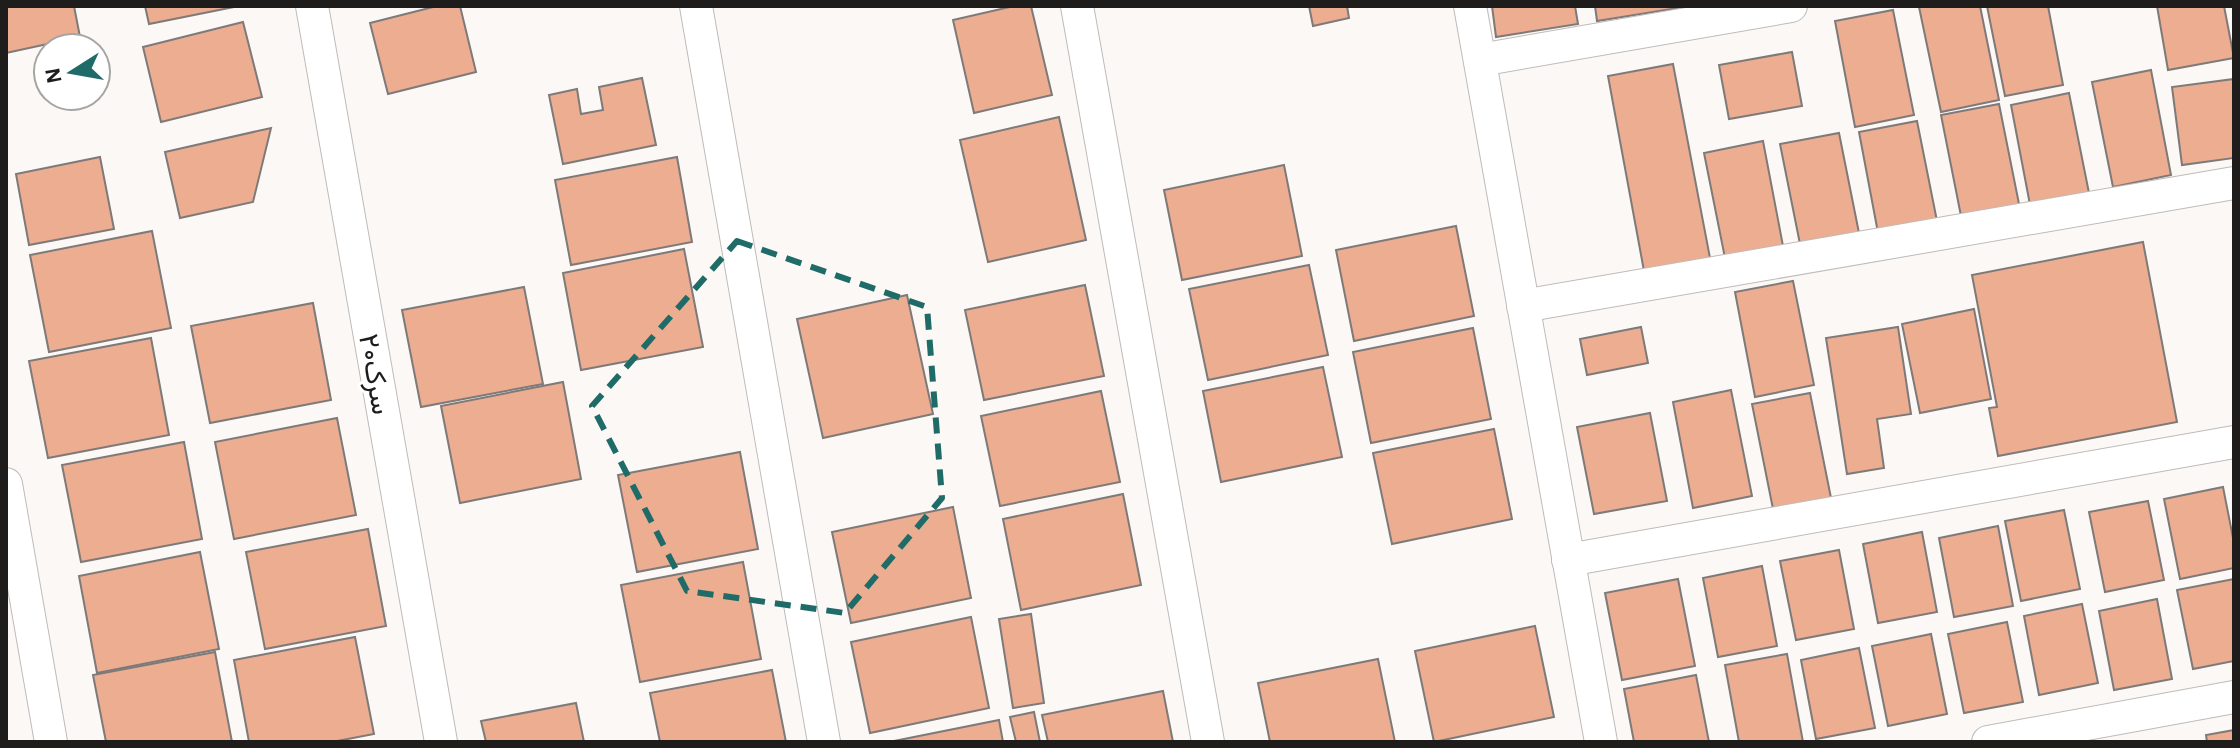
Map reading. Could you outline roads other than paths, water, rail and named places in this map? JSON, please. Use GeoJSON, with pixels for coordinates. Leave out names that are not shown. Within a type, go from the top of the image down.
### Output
{"type":"FeatureCollection","features":[{"type":"Feature","properties":{"kind":"street","name":"سرک۲۰"},"geometry":{"type":"LineString","coordinates":[[312,6],[441,742]]}},
{"type":"Feature","properties":{"kind":"street"},"geometry":{"type":"LineString","coordinates":[[696,6],[824,742]]}},
{"type":"Feature","properties":{"kind":"street"},"geometry":{"type":"LineString","coordinates":[[1077,6],[1208,742]]}},
{"type":"Feature","properties":{"kind":"street"},"geometry":{"type":"LineString","coordinates":[[1470,6],[1601,742]]}},
{"type":"Feature","properties":{"kind":"street"},"geometry":{"type":"LineString","coordinates":[[1480,60],[1791,6]]}},
{"type":"Feature","properties":{"kind":"street"},"geometry":{"type":"LineString","coordinates":[[1523,306],[2234,183]]}},
{"type":"Feature","properties":{"kind":"street"},"geometry":{"type":"LineString","coordinates":[[1568,560],[2234,442]]}},
{"type":"Feature","properties":{"kind":"street"},"geometry":{"type":"LineString","coordinates":[[6,484],[51,742]]}},
{"type":"Feature","properties":{"kind":"street"},"geometry":{"type":"LineString","coordinates":[[1988,742],[2234,697]]}}]}
